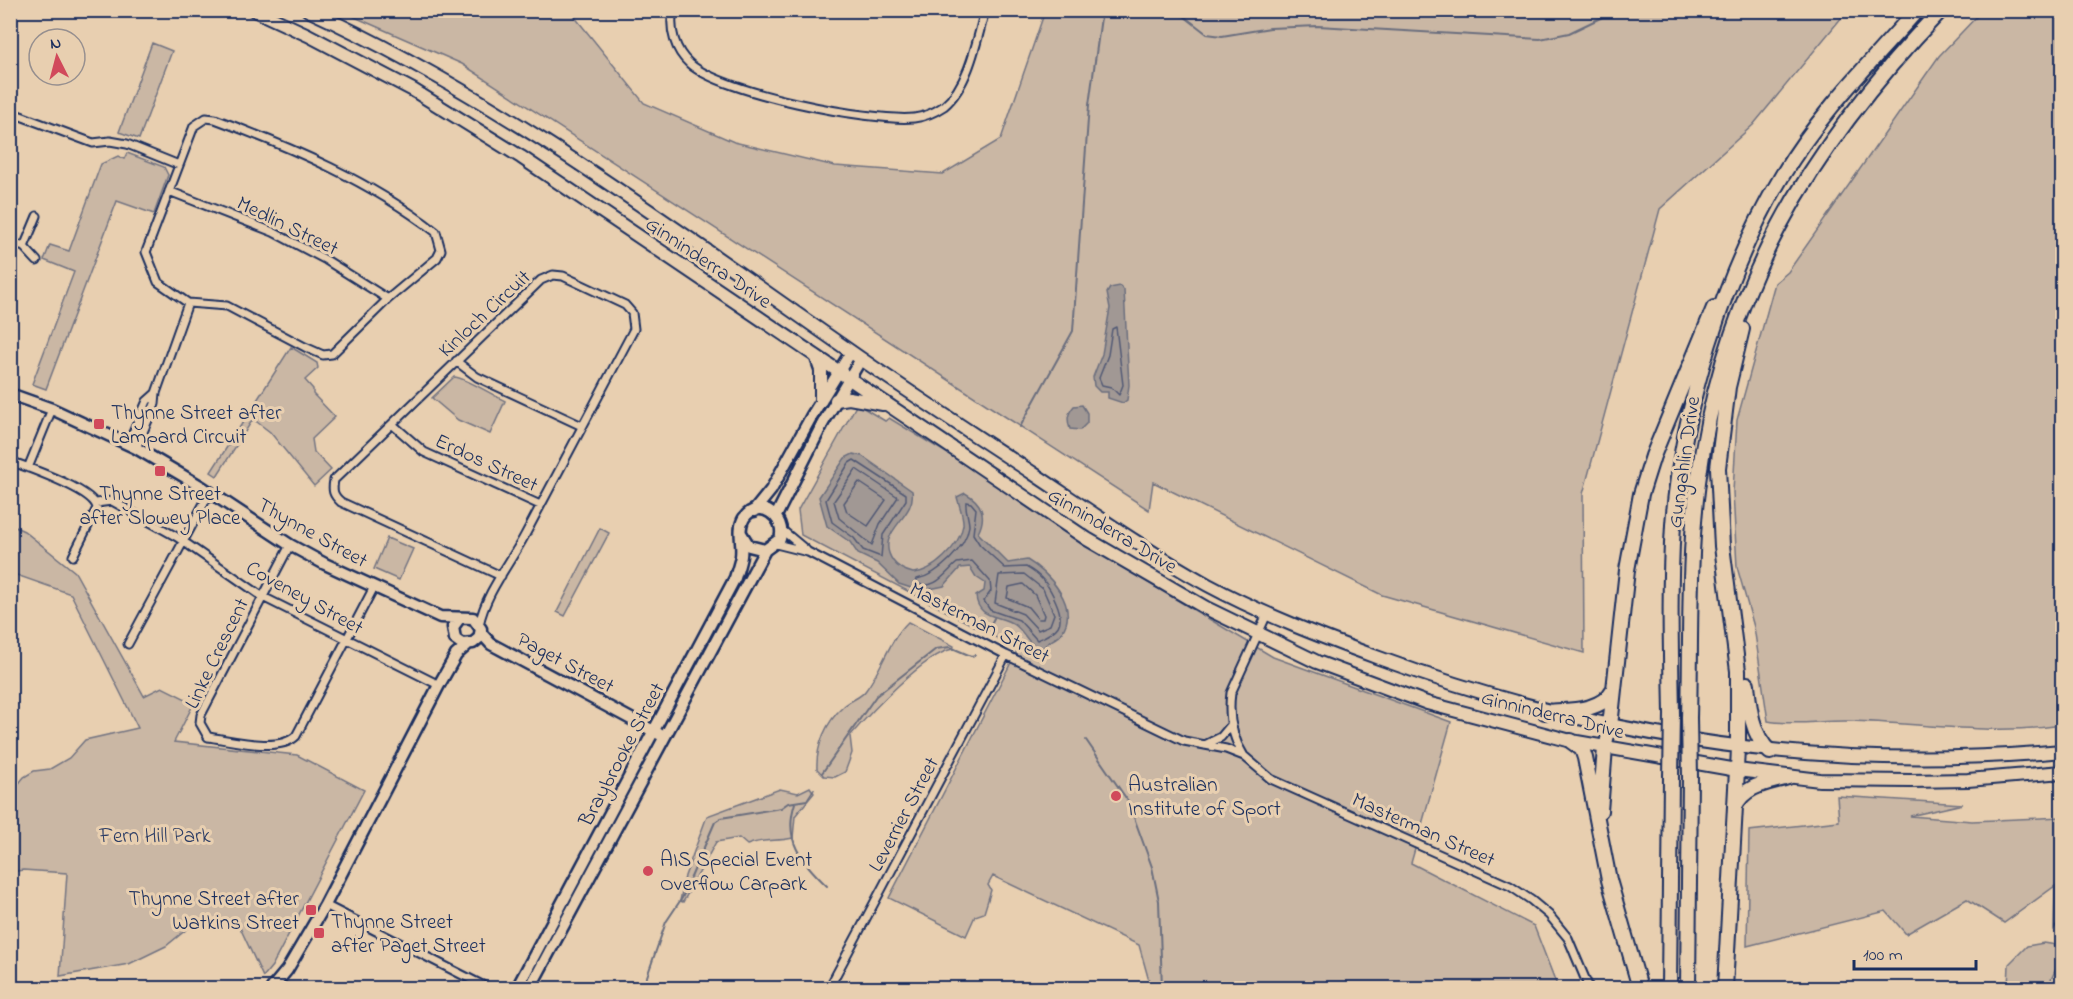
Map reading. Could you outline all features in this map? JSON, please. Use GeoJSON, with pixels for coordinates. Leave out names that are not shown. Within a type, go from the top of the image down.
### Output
{"type":"FeatureCollection","features":[{"type":"Feature","properties":{"kind":"highway","name":"Gungahlin Drive"},"geometry":{"type":"LineString","coordinates":[[1669,988],[1673,522],[1694,404],[1734,269],[1782,176],[1852,82],[1917,10]]}},
{"type":"Feature","properties":{"kind":"highway","name":"Gungahlin Drive"},"geometry":{"type":"LineString","coordinates":[[1688,988],[1692,551],[1703,447],[1720,372],[1738,313],[1782,220],[1805,179],[1842,124],[1891,64],[1941,10]]}},
{"type":"Feature","properties":{"kind":"highway"},"geometry":{"type":"LineString","coordinates":[[1738,747],[1740,695],[1734,623],[1719,507],[1721,429],[1741,332],[1782,220]]}},
{"type":"Feature","properties":{"kind":"highway"},"geometry":{"type":"LineString","coordinates":[[1610,726],[1627,570],[1641,494],[1653,456],[1694,354],[1734,269]]}},
{"type":"Feature","properties":{"kind":"highway"},"geometry":{"type":"LineString","coordinates":[[1734,623],[1741,641],[1747,689],[1757,734],[1761,744],[1770,752]]}},
{"type":"Feature","properties":{"kind":"highway"},"geometry":{"type":"LineString","coordinates":[[1545,712],[1580,709],[1601,703],[1609,699],[1614,688]]}},
{"type":"Feature","properties":{"kind":"highway"},"geometry":{"type":"LineString","coordinates":[[1571,741],[1582,749],[1585,758],[1609,880],[1640,988]]}},
{"type":"Feature","properties":{"kind":"highway"},"geometry":{"type":"LineString","coordinates":[[1600,837],[1600,790],[1605,748]]}},
{"type":"Feature","properties":{"kind":"highway"},"geometry":{"type":"LineString","coordinates":[[1725,988],[1737,770]]}},
{"type":"Feature","properties":{"kind":"highway"},"geometry":{"type":"LineString","coordinates":[[1735,806],[1741,794],[1748,789],[1788,777]]}},
{"type":"Feature","properties":{"kind":"main road","name":"Ginninderra Drive"},"geometry":{"type":"LineString","coordinates":[[254,10],[308,35],[413,90],[521,157],[1087,539],[1206,608],[1317,662],[1427,703],[1571,741],[1737,770],[1820,780],[1938,781],[2062,771]]}},
{"type":"Feature","properties":{"kind":"main road","name":"Ginninderra Drive"},"geometry":{"type":"LineString","coordinates":[[308,10],[426,68],[536,136],[719,259],[856,356],[1136,540],[1210,585],[1326,638],[1443,682],[1545,712],[1610,726],[1770,752],[1910,759],[2062,751]]}},
{"type":"Feature","properties":{"kind":"main road"},"geometry":{"type":"LineString","coordinates":[[816,356],[821,370],[821,400]]}},
{"type":"Feature","properties":{"kind":"main road"},"geometry":{"type":"LineString","coordinates":[[836,400],[849,398],[887,405]]}},
{"type":"Feature","properties":{"kind":"main road"},"geometry":{"type":"LineString","coordinates":[[1605,748],[1610,726]]}},
{"type":"Feature","properties":{"kind":"main road"},"geometry":{"type":"LineString","coordinates":[[1737,770],[1738,747]]}},
{"type":"Feature","properties":{"kind":"street"},"geometry":{"type":"LineString","coordinates":[[673,10],[672,30],[679,50],[688,62],[706,74],[760,93],[804,105],[906,118],[933,112],[954,95],[968,64],[985,10]]}},
{"type":"Feature","properties":{"kind":"street"},"geometry":{"type":"LineString","coordinates":[[11,113],[93,143],[110,141],[127,144],[179,165]]}},
{"type":"Feature","properties":{"kind":"street"},"geometry":{"type":"LineString","coordinates":[[206,118],[215,119],[283,144],[334,169],[424,222],[436,232],[441,250],[437,258],[388,299],[341,347],[332,354],[323,355],[227,306],[189,303],[158,282],[146,252],[179,165],[194,126],[206,118]]}},
{"type":"Feature","properties":{"kind":"street","name":"Medlin Street"},"geometry":{"type":"LineString","coordinates":[[170,190],[273,232],[326,260],[388,299]]}},
{"type":"Feature","properties":{"kind":"street"},"geometry":{"type":"LineString","coordinates":[[24,247],[37,216]]}},
{"type":"Feature","properties":{"kind":"street"},"geometry":{"type":"LineString","coordinates":[[10,242],[24,247],[37,261]]}},
{"type":"Feature","properties":{"kind":"street","name":"Kinloch Circuit"},"geometry":{"type":"LineString","coordinates":[[480,629],[483,607],[501,576],[540,505],[634,329],[632,313],[625,305],[563,276],[553,275],[541,280],[334,480],[332,489],[335,497],[341,502],[501,576]]}},
{"type":"Feature","properties":{"kind":"street"},"geometry":{"type":"LineString","coordinates":[[132,446],[147,401],[156,393],[189,303]]}},
{"type":"Feature","properties":{"kind":"street"},"geometry":{"type":"LineString","coordinates":[[754,511],[767,510],[776,516],[782,530],[776,544],[765,550],[749,546],[741,533],[743,520],[754,511],[771,490],[821,400],[844,375],[856,356]]}},
{"type":"Feature","properties":{"kind":"street"},"geometry":{"type":"LineString","coordinates":[[456,361],[477,377],[582,426]]}},
{"type":"Feature","properties":{"kind":"street"},"geometry":{"type":"LineString","coordinates":[[776,516],[836,400],[844,375]]}},
{"type":"Feature","properties":{"kind":"street","name":"Thynne Street"},"geometry":{"type":"LineString","coordinates":[[10,394],[52,409],[132,446],[210,492],[290,545],[374,587],[440,617],[464,618]]}},
{"type":"Feature","properties":{"kind":"street"},"geometry":{"type":"LineString","coordinates":[[28,468],[52,409]]}},
{"type":"Feature","properties":{"kind":"street","name":"Erdos Street"},"geometry":{"type":"LineString","coordinates":[[392,424],[424,452],[540,505]]}},
{"type":"Feature","properties":{"kind":"street"},"geometry":{"type":"LineString","coordinates":[[10,461],[86,493],[96,503],[97,508],[73,556]]}},
{"type":"Feature","properties":{"kind":"street"},"geometry":{"type":"LineString","coordinates":[[128,644],[210,492]]}},
{"type":"Feature","properties":{"kind":"street","name":"Coveney Street"},"geometry":{"type":"LineString","coordinates":[[96,503],[112,501],[183,542],[263,597],[440,685]]}},
{"type":"Feature","properties":{"kind":"street","name":"Masterman Street"},"geometry":{"type":"LineString","coordinates":[[782,530],[808,552],[1006,655],[1184,741],[1244,756],[1271,779],[1510,886],[1549,915],[1568,938],[1589,988]]}},
{"type":"Feature","properties":{"kind":"street","name":"Braybrooke Street"},"geometry":{"type":"LineString","coordinates":[[530,988],[735,578],[742,555],[741,533]]}},
{"type":"Feature","properties":{"kind":"street","name":"Masterman Street"},"geometry":{"type":"LineString","coordinates":[[776,544],[808,552]]}},
{"type":"Feature","properties":{"kind":"street","name":"Linke Crescent"},"geometry":{"type":"LineString","coordinates":[[290,545],[201,715],[200,723],[208,737],[277,746],[290,743],[296,736],[374,587]]}},
{"type":"Feature","properties":{"kind":"street","name":"Braybrooke Street"},"geometry":{"type":"LineString","coordinates":[[518,988],[658,732],[765,550]]}},
{"type":"Feature","properties":{"kind":"street","name":"Kinloch Circuit"},"geometry":{"type":"LineString","coordinates":[[464,618],[483,607]]}},
{"type":"Feature","properties":{"kind":"street"},"geometry":{"type":"LineString","coordinates":[[1244,756],[1237,744],[1232,725],[1229,707],[1231,693],[1268,612]]}},
{"type":"Feature","properties":{"kind":"street","name":"Thynne Street"},"geometry":{"type":"LineString","coordinates":[[440,617],[454,635]]}},
{"type":"Feature","properties":{"kind":"street"},"geometry":{"type":"LineString","coordinates":[[456,655],[454,635],[464,618]]}},
{"type":"Feature","properties":{"kind":"street","name":"Paget Street"},"geometry":{"type":"LineString","coordinates":[[464,618],[480,629],[491,644],[658,732]]}},
{"type":"Feature","properties":{"kind":"street"},"geometry":{"type":"LineString","coordinates":[[272,988],[287,970],[325,905],[456,655],[470,644],[480,629]]}},
{"type":"Feature","properties":{"kind":"street"},"geometry":{"type":"LineString","coordinates":[[454,635],[470,644]]}},
{"type":"Feature","properties":{"kind":"street","name":"Paget Street"},"geometry":{"type":"LineString","coordinates":[[470,644],[491,644]]}},
{"type":"Feature","properties":{"kind":"street","name":"Leverrier Street"},"geometry":{"type":"LineString","coordinates":[[829,988],[1006,655]]}},
{"type":"Feature","properties":{"kind":"street"},"geometry":{"type":"LineString","coordinates":[[1205,745],[1221,737],[1232,725]]}},
{"type":"Feature","properties":{"kind":"street"},"geometry":{"type":"LineString","coordinates":[[325,905],[488,988]]}},
{"type":"Feature","properties":{"kind":"green space"},"geometry":{"type":"Polygon","coordinates":[[[341,11],[570,11],[644,103],[734,142],[835,166],[943,174],[1001,139],[1045,11],[1847,11],[1753,125],[1660,209],[1583,494],[1584,653],[1382,595],[1153,482],[1149,510],[462,64],[341,11]]]}},
{"type":"Feature","properties":{"kind":"green space"},"geometry":{"type":"Polygon","coordinates":[[[1982,11],[2062,11],[2062,725],[1983,729],[1850,721],[1788,723],[1768,721],[1754,627],[1737,567],[1733,492],[1737,420],[1775,283],[1788,272],[1939,56],[1982,11]]]}},
{"type":"Feature","properties":{"kind":"green space"},"geometry":{"type":"Polygon","coordinates":[[[152,43],[172,51],[139,139],[119,132],[152,43]]]}},
{"type":"Feature","properties":{"kind":"green space"},"geometry":{"type":"Polygon","coordinates":[[[127,153],[164,167],[168,175],[154,214],[117,201],[46,389],[32,384],[74,272],[44,260],[50,245],[69,251],[101,164],[118,156],[124,159],[127,153]]]}},
{"type":"Feature","properties":{"kind":"green space"},"geometry":{"type":"Polygon","coordinates":[[[291,347],[317,363],[318,368],[305,380],[313,389],[313,394],[335,417],[312,439],[314,452],[331,470],[314,486],[270,432],[253,419],[217,476],[211,472],[291,347]]]}},
{"type":"Feature","properties":{"kind":"green space"},"geometry":{"type":"Polygon","coordinates":[[[454,377],[472,383],[505,401],[490,434],[458,420],[432,398],[454,377]]]}},
{"type":"Feature","properties":{"kind":"green space"},"geometry":{"type":"Polygon","coordinates":[[[857,404],[885,421],[889,418],[981,474],[1078,541],[1273,657],[1451,722],[1411,863],[1534,926],[1558,988],[1151,988],[1139,945],[993,876],[988,885],[991,890],[984,913],[975,916],[966,936],[889,898],[1018,649],[801,535],[798,510],[857,404]]]}},
{"type":"Feature","properties":{"kind":"green space","name":"Fern Hill Park"},"geometry":{"type":"Polygon","coordinates":[[[11,525],[24,531],[75,572],[144,696],[162,687],[194,703],[174,742],[297,755],[364,790],[272,966],[263,977],[236,919],[197,921],[166,946],[129,964],[60,976],[67,873],[23,870],[11,872],[11,793],[24,777],[34,771],[50,769],[69,758],[85,740],[138,728],[71,594],[14,574],[11,576],[11,525]]]}},
{"type":"Feature","properties":{"kind":"green space"},"geometry":{"type":"Polygon","coordinates":[[[600,528],[609,533],[565,616],[557,612],[600,528]]]}},
{"type":"Feature","properties":{"kind":"green space"},"geometry":{"type":"Polygon","coordinates":[[[387,538],[413,549],[399,580],[374,569],[387,538]]]}},
{"type":"Feature","properties":{"kind":"green space"},"geometry":{"type":"Polygon","coordinates":[[[908,622],[954,646],[953,649],[927,661],[898,686],[850,736],[852,753],[845,772],[835,777],[824,776],[817,769],[817,760],[820,743],[827,727],[843,707],[866,690],[896,637],[908,622]]]}},
{"type":"Feature","properties":{"kind":"green space"},"geometry":{"type":"Polygon","coordinates":[[[810,787],[814,793],[795,816],[793,838],[747,845],[739,838],[716,842],[683,902],[680,901],[685,876],[707,816],[780,789],[798,793],[810,787]]]}},
{"type":"Feature","properties":{"kind":"green space"},"geometry":{"type":"Polygon","coordinates":[[[1837,796],[1963,804],[1910,816],[1972,821],[2062,817],[2062,918],[2054,929],[2055,886],[2004,923],[1967,899],[1906,934],[1886,911],[1747,946],[1749,831],[1839,821],[1837,796]]]}},
{"type":"Feature","properties":{"kind":"green space"},"geometry":{"type":"Polygon","coordinates":[[[2044,943],[2062,946],[2062,956],[2047,988],[2008,988],[2009,964],[2027,946],[2044,943]]]}},
{"type":"Feature","properties":{"kind":"water"},"geometry":{"type":"Polygon","coordinates":[[[1120,286],[1124,290],[1129,385],[1127,400],[1123,403],[1108,398],[1108,392],[1100,392],[1094,386],[1093,377],[1102,354],[1110,308],[1107,293],[1110,288],[1120,286]]]}},
{"type":"Feature","properties":{"kind":"water"},"geometry":{"type":"Polygon","coordinates":[[[1082,405],[1087,413],[1087,423],[1080,430],[1070,429],[1068,420],[1070,412],[1074,406],[1082,405]]]}},
{"type":"Feature","properties":{"kind":"water"},"geometry":{"type":"Polygon","coordinates":[[[853,454],[862,456],[912,491],[912,501],[888,542],[888,551],[897,566],[913,573],[921,572],[937,563],[951,549],[963,525],[957,497],[965,493],[979,505],[981,510],[982,521],[978,533],[1008,563],[1027,560],[1035,565],[1059,591],[1067,611],[1067,622],[1060,635],[1046,644],[1042,650],[1030,643],[1015,625],[985,613],[978,604],[976,596],[984,591],[985,583],[976,577],[970,567],[960,568],[944,586],[920,591],[899,584],[877,563],[858,554],[850,542],[827,526],[819,497],[845,458],[853,454]]]}},
{"type":"Feature","properties":{"kind":"waterway"},"geometry":{"type":"LineString","coordinates":[[1020,427],[1073,331],[1089,105],[1102,10]]}},
{"type":"Feature","properties":{"kind":"waterway"},"geometry":{"type":"LineString","coordinates":[[1176,10],[1207,34],[1222,36],[1270,28],[1318,26],[1540,39],[1569,33],[1617,10]]}},
{"type":"Feature","properties":{"kind":"waterway"},"geometry":{"type":"LineString","coordinates":[[987,632],[994,618]]}},
{"type":"Feature","properties":{"kind":"waterway"},"geometry":{"type":"LineString","coordinates":[[822,773],[876,696],[936,649],[950,647],[971,656],[975,655]]}},
{"type":"Feature","properties":{"kind":"waterway"},"geometry":{"type":"LineString","coordinates":[[1086,740],[1128,801],[1152,867],[1159,901],[1162,988]]}},
{"type":"Feature","properties":{"kind":"waterway"},"geometry":{"type":"LineString","coordinates":[[643,988],[666,922],[682,898],[715,822],[721,818],[781,808],[788,803],[807,800],[814,789]]}},
{"type":"Feature","properties":{"kind":"waterway"},"geometry":{"type":"LineString","coordinates":[[795,803],[791,828],[793,839],[802,859],[827,886]]}},
{"type":"Feature","properties":{"kind":"place","name":"Thynne Street after Lampard Circuit"},"geometry":{"type":"Point","coordinates":[99,424]}},
{"type":"Feature","properties":{"kind":"place","name":"Thynne Street after Slowey Place"},"geometry":{"type":"Point","coordinates":[160,471]}},
{"type":"Feature","properties":{"kind":"place","name":"Australian Institute of Sport"},"geometry":{"type":"Point","coordinates":[1116,796]}},
{"type":"Feature","properties":{"kind":"place","name":"AIS Special Event Overflow Carpark"},"geometry":{"type":"Point","coordinates":[648,871]}},
{"type":"Feature","properties":{"kind":"place","name":"Thynne Street after Watkins Street"},"geometry":{"type":"Point","coordinates":[311,910]}},
{"type":"Feature","properties":{"kind":"place","name":"Thynne Street after Paget Street"},"geometry":{"type":"Point","coordinates":[319,933]}}]}
